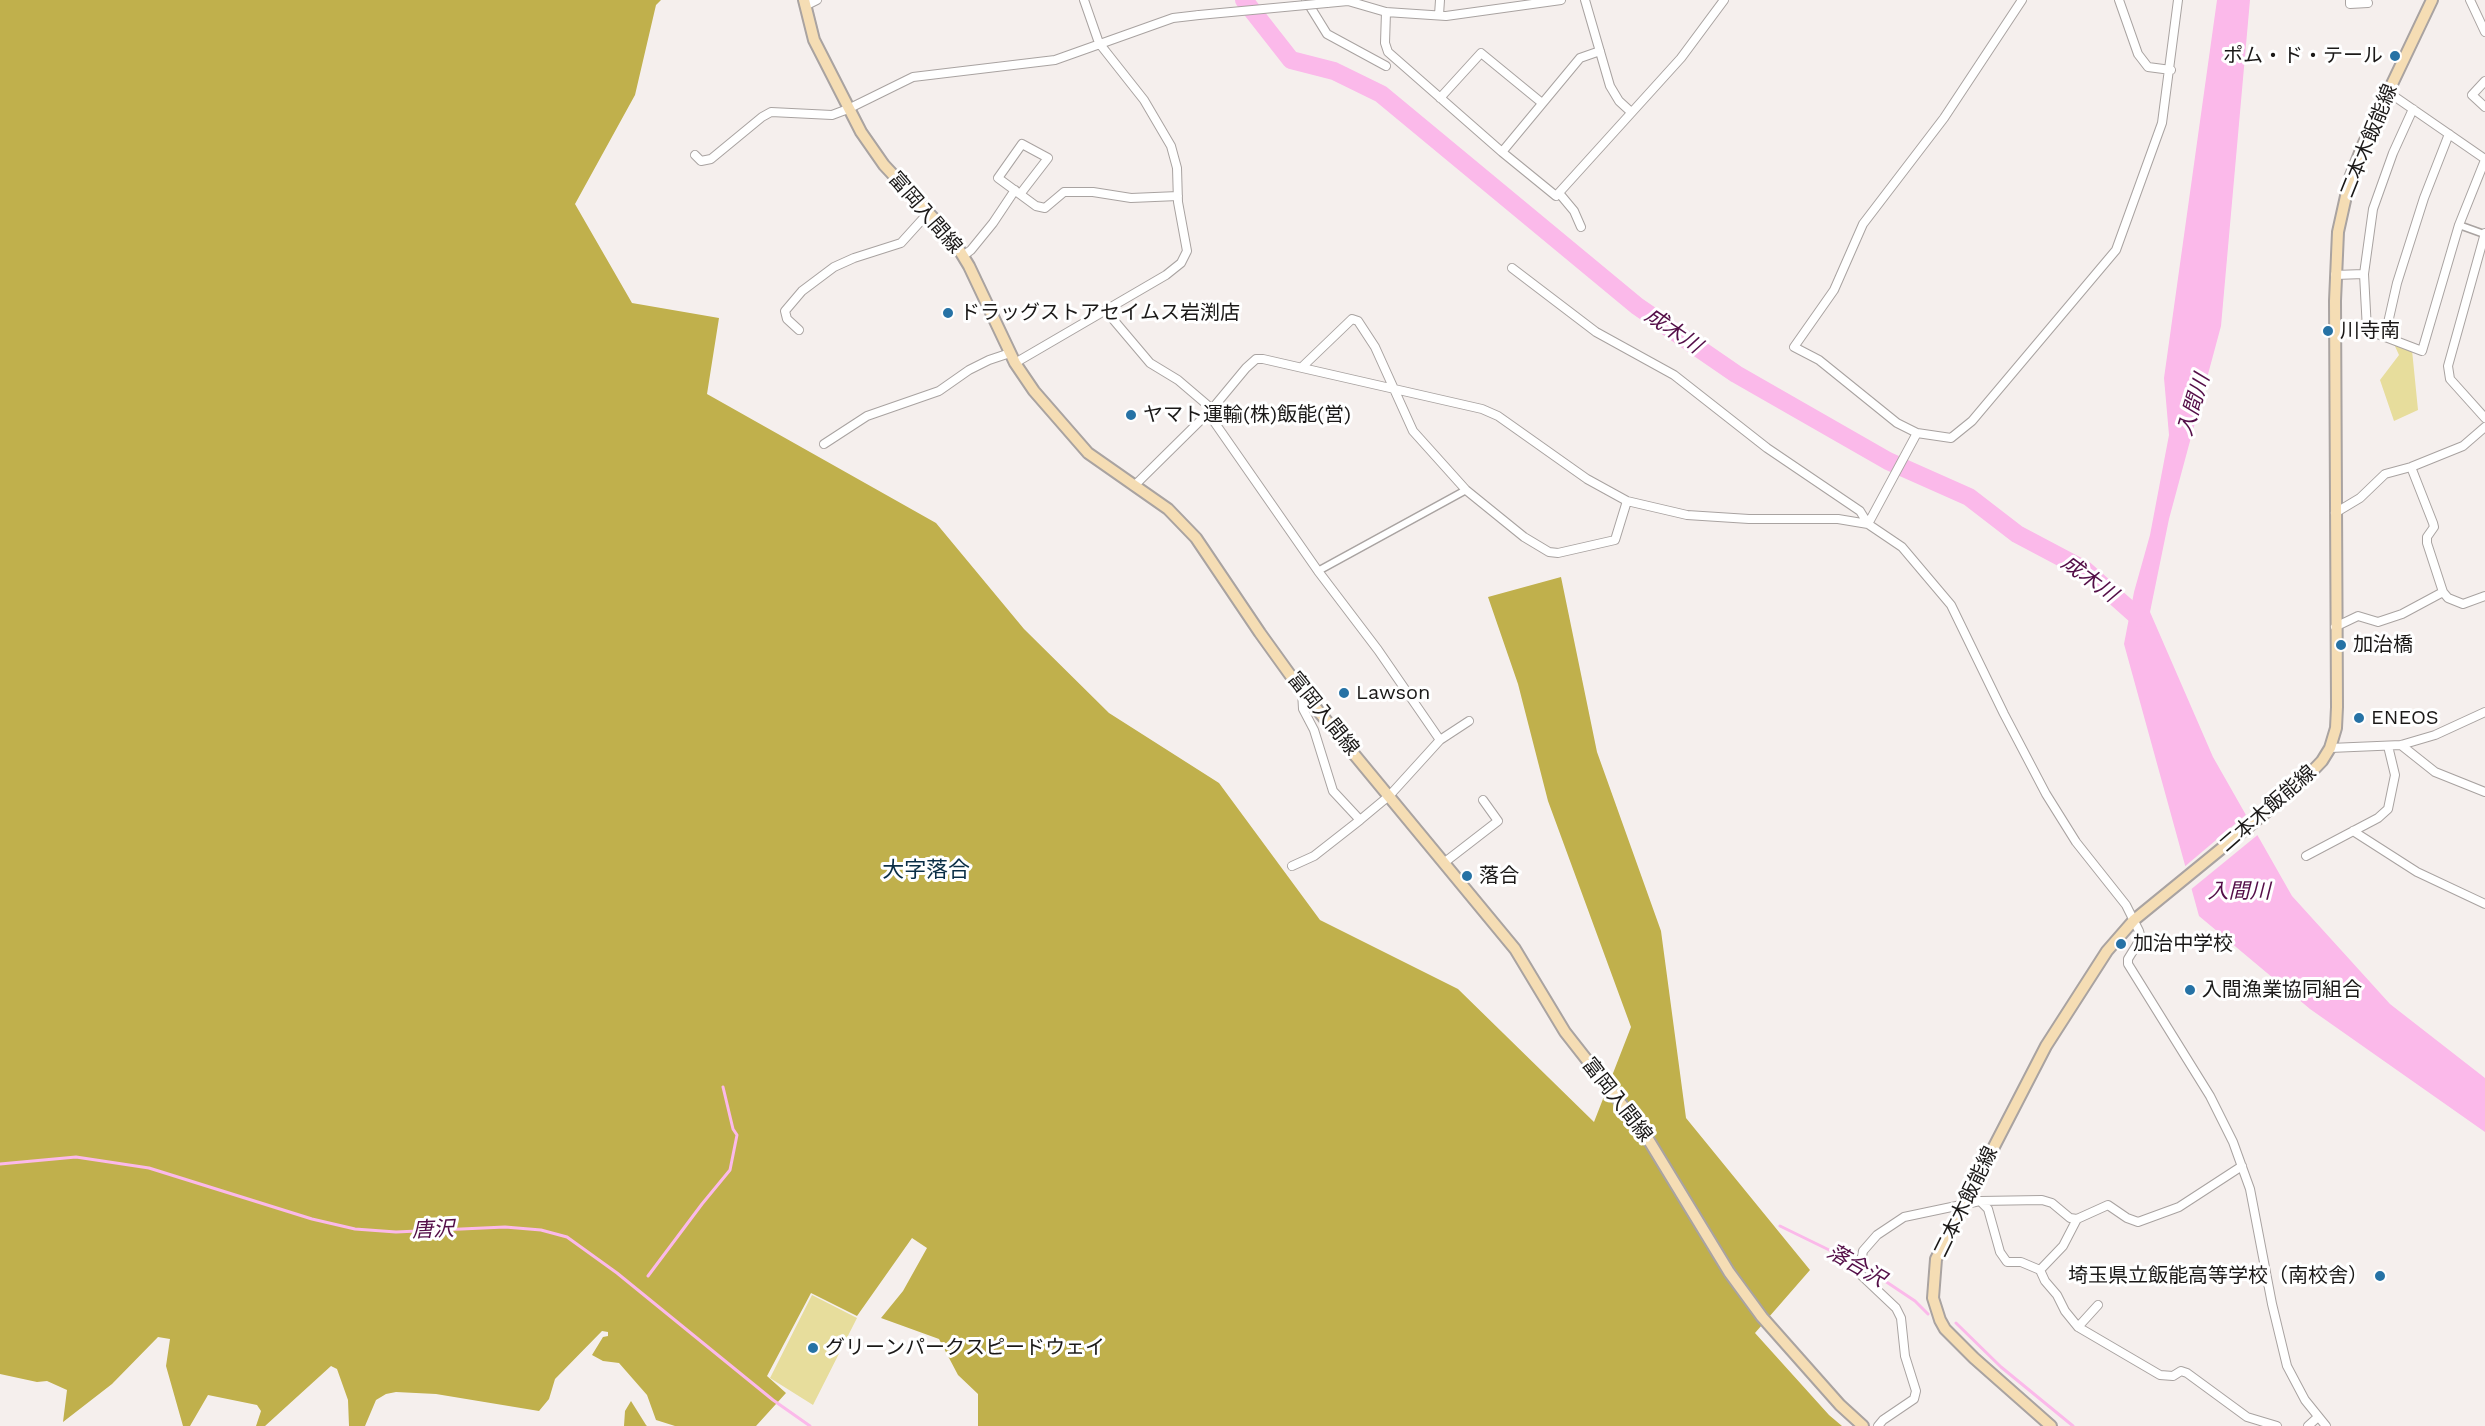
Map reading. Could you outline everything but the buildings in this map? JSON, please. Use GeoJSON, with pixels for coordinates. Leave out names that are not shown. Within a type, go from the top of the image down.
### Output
{"type":"FeatureCollection","features":[{"type":"Feature","properties":{"kind":"main road","name":"二本木飯能線"},"geometry":{"type":"LineString","coordinates":[[2051,1426],[1974,1358],[1951,1335],[1940,1320],[1933,1298],[1935,1265],[1940,1250],[1964,1203],[2062,1019],[2107,951],[2139,917],[2314,771],[2330,748],[2336,728],[2335,275],[2340,214],[2350,178],[2363,145],[2432,0]]}},
{"type":"Feature","properties":{"kind":"main road","name":"富岡入間線"},"geometry":{"type":"LineString","coordinates":[[805,3],[814,40],[848,109],[884,165],[942,226],[963,256],[1013,358],[1034,391],[1088,453],[1168,509],[1197,538],[1301,690],[1515,949],[1565,1032],[1645,1134],[1729,1272],[1762,1317],[1840,1405],[1863,1426]]}},
{"type":"Feature","properties":{"kind":"street"},"geometry":{"type":"LineString","coordinates":[[805,3],[817,0]]}},
{"type":"Feature","properties":{"kind":"street"},"geometry":{"type":"LineString","coordinates":[[824,444],[867,416],[939,391],[979,365],[1013,358],[1106,311],[1166,275],[1181,262],[1187,251],[1178,195],[1177,168],[1167,138],[1144,100],[1099,43],[1084,0]]}},
{"type":"Feature","properties":{"kind":"street"},"geometry":{"type":"LineString","coordinates":[[1306,0],[1327,34],[1386,66]]}},
{"type":"Feature","properties":{"kind":"street"},"geometry":{"type":"LineString","coordinates":[[1438,15],[1440,0]]}},
{"type":"Feature","properties":{"kind":"street"},"geometry":{"type":"LineString","coordinates":[[695,155],[701,161],[711,159],[771,112],[832,115],[914,77],[1055,60],[1173,18],[1348,1],[1365,3],[1386,12],[1438,15],[1473,13],[1561,0]]}},
{"type":"Feature","properties":{"kind":"street"},"geometry":{"type":"LineString","coordinates":[[1585,0],[1610,86],[1631,112]]}},
{"type":"Feature","properties":{"kind":"street"},"geometry":{"type":"LineString","coordinates":[[1386,12],[1385,43],[1388,52],[1556,196],[1681,58],[1724,0]]}},
{"type":"Feature","properties":{"kind":"street"},"geometry":{"type":"LineString","coordinates":[[2022,0],[1944,118],[1863,224],[1834,290],[1794,347],[1819,360],[1897,423],[1917,433],[1951,438],[1972,421],[2116,250],[2158,138],[2171,70],[2173,29],[2178,0]]}},
{"type":"Feature","properties":{"kind":"street"},"geometry":{"type":"LineString","coordinates":[[2119,0],[2138,54],[2148,67],[2171,70]]}},
{"type":"Feature","properties":{"kind":"street"},"geometry":{"type":"LineString","coordinates":[[2350,0],[2350,4],[2368,3]]}},
{"type":"Feature","properties":{"kind":"street"},"geometry":{"type":"LineString","coordinates":[[2470,0],[2485,32]]}},
{"type":"Feature","properties":{"kind":"street"},"geometry":{"type":"LineString","coordinates":[[1502,152],[1580,58],[1599,51]]}},
{"type":"Feature","properties":{"kind":"street"},"geometry":{"type":"LineString","coordinates":[[1440,98],[1481,53],[1542,103]]}},
{"type":"Feature","properties":{"kind":"street"},"geometry":{"type":"LineString","coordinates":[[2485,81],[2472,96],[2485,106]]}},
{"type":"Feature","properties":{"kind":"street"},"geometry":{"type":"LineString","coordinates":[[2388,92],[2450,134],[2485,159],[2459,225],[2422,351],[2367,330],[2364,274],[2370,225],[2379,190],[2413,109]]}},
{"type":"Feature","properties":{"kind":"street"},"geometry":{"type":"LineString","coordinates":[[2385,336],[2397,284],[2424,198],[2450,134]]}},
{"type":"Feature","properties":{"kind":"street"},"geometry":{"type":"LineString","coordinates":[[963,256],[971,250],[1018,192],[1048,158],[1022,144],[998,178],[1018,192],[1036,206],[1045,208],[1064,192],[1093,192],[1131,198],[1178,195]]}},
{"type":"Feature","properties":{"kind":"street"},"geometry":{"type":"LineString","coordinates":[[1558,193],[1574,211],[1581,227]]}},
{"type":"Feature","properties":{"kind":"street"},"geometry":{"type":"LineString","coordinates":[[799,330],[787,319],[785,311],[802,291],[834,267],[901,243],[928,212]]}},
{"type":"Feature","properties":{"kind":"street"},"geometry":{"type":"LineString","coordinates":[[2459,225],[2485,234],[2448,366],[2450,379],[2485,418]]}},
{"type":"Feature","properties":{"kind":"street"},"geometry":{"type":"LineString","coordinates":[[1512,268],[1596,332],[1674,375],[1767,448],[1860,511],[1868,524],[1902,548],[1951,605],[2050,802],[2076,842],[2126,905],[2139,917],[2141,938],[2130,954],[2128,964],[2224,1122],[2242,1166],[2256,1215],[2282,1351],[2295,1383],[2326,1426]]}},
{"type":"Feature","properties":{"kind":"street"},"geometry":{"type":"LineString","coordinates":[[2335,275],[2364,274]]}},
{"type":"Feature","properties":{"kind":"street"},"geometry":{"type":"LineString","coordinates":[[1106,311],[1150,363],[1178,381],[1210,411],[1318,571],[1378,650],[1440,740]]}},
{"type":"Feature","properties":{"kind":"street"},"geometry":{"type":"LineString","coordinates":[[1302,367],[1352,319],[1358,321],[1375,347],[1413,431],[1466,490],[1524,537],[1549,552],[1558,553],[1615,540],[1627,501]]}},
{"type":"Feature","properties":{"kind":"street"},"geometry":{"type":"LineString","coordinates":[[1134,486],[1210,411],[1256,359],[1302,367],[1482,409],[1498,416],[1587,479],[1627,501],[1687,515],[1749,519],[1838,519],[1868,524]]}},
{"type":"Feature","properties":{"kind":"street"},"geometry":{"type":"LineString","coordinates":[[2335,513],[2360,498],[2385,474],[2411,467],[2463,446],[2485,427]]}},
{"type":"Feature","properties":{"kind":"street"},"geometry":{"type":"LineString","coordinates":[[1868,524],[1917,433]]}},
{"type":"Feature","properties":{"kind":"street"},"geometry":{"type":"LineString","coordinates":[[2411,467],[2433,523],[2434,527],[2427,537],[2427,543],[2443,591],[2448,598],[2463,604],[2485,597]]}},
{"type":"Feature","properties":{"kind":"street"},"geometry":{"type":"LineString","coordinates":[[1318,571],[1466,490]]}},
{"type":"Feature","properties":{"kind":"street"},"geometry":{"type":"LineString","coordinates":[[2335,627],[2358,616],[2378,622],[2402,614],[2443,591]]}},
{"type":"Feature","properties":{"kind":"street"},"geometry":{"type":"LineString","coordinates":[[1301,690],[1303,709],[1314,730],[1333,791],[1360,820]]}},
{"type":"Feature","properties":{"kind":"street"},"geometry":{"type":"LineString","coordinates":[[2330,748],[2401,745],[2435,735],[2485,712]]}},
{"type":"Feature","properties":{"kind":"street"},"geometry":{"type":"LineString","coordinates":[[1292,866],[1314,856],[1360,820],[1390,795],[1440,740],[1469,721]]}},
{"type":"Feature","properties":{"kind":"street"},"geometry":{"type":"LineString","coordinates":[[2401,745],[2435,772],[2485,792]]}},
{"type":"Feature","properties":{"kind":"street"},"geometry":{"type":"LineString","coordinates":[[2306,856],[2378,818],[2388,809],[2395,775],[2388,746]]}},
{"type":"Feature","properties":{"kind":"street"},"geometry":{"type":"LineString","coordinates":[[1445,862],[1498,821],[1483,800]]}},
{"type":"Feature","properties":{"kind":"street"},"geometry":{"type":"LineString","coordinates":[[2353,831],[2417,872],[2485,904]]}},
{"type":"Feature","properties":{"kind":"street"},"geometry":{"type":"LineString","coordinates":[[2141,938],[2155,941]]}},
{"type":"Feature","properties":{"kind":"street"},"geometry":{"type":"LineString","coordinates":[[1878,1426],[1883,1420],[1914,1399],[1916,1391],[1905,1356],[1902,1318],[1896,1308],[1859,1273],[1863,1251],[1877,1235],[1904,1217],[1980,1201],[2042,1200],[2052,1203],[2070,1218],[2077,1219],[2108,1205],[2127,1218],[2138,1222],[2179,1208],[2242,1166]]}},
{"type":"Feature","properties":{"kind":"street"},"geometry":{"type":"LineString","coordinates":[[1980,1201],[1988,1209],[2000,1252],[2007,1262],[2021,1262],[2040,1270],[2045,1281],[2078,1328],[2160,1375],[2173,1376],[2181,1371],[2187,1373],[2247,1417],[2277,1426]]}},
{"type":"Feature","properties":{"kind":"street"},"geometry":{"type":"LineString","coordinates":[[2040,1270],[2063,1246],[2077,1219]]}},
{"type":"Feature","properties":{"kind":"street"},"geometry":{"type":"LineString","coordinates":[[2078,1328],[2098,1305]]}},
{"type":"Feature","properties":{"kind":"street"},"geometry":{"type":"LineString","coordinates":[[2308,1426],[2318,1417]]}},
{"type":"Feature","properties":{"kind":"shaded area"},"geometry":{"type":"Polygon","coordinates":[[[0,0],[661,0],[656,5],[635,95],[575,204],[632,303],[719,318],[707,394],[936,523],[1024,629],[1109,713],[1219,783],[1320,920],[1458,989],[1594,1122],[1631,1027],[1548,801],[1518,684],[1488,597],[1561,577],[1597,752],[1661,931],[1686,1118],[1810,1270],[1755,1333],[1829,1415],[1842,1426],[978,1426],[978,1394],[958,1375],[939,1339],[881,1318],[903,1291],[927,1248],[912,1238],[857,1316],[811,1293],[767,1376],[786,1393],[756,1426],[675,1426],[656,1420],[647,1395],[619,1363],[603,1361],[592,1355],[603,1337],[608,1336],[608,1332],[602,1331],[555,1379],[549,1399],[539,1411],[436,1394],[396,1392],[386,1394],[376,1400],[365,1426],[349,1426],[348,1400],[337,1369],[331,1366],[265,1426],[256,1426],[261,1411],[257,1405],[208,1395],[190,1426],[183,1426],[166,1366],[170,1339],[158,1337],[112,1384],[63,1422],[67,1390],[47,1381],[37,1382],[0,1374],[0,0]]]}},
{"type":"Feature","properties":{"kind":"shaded area"},"geometry":{"type":"Polygon","coordinates":[[[2394,344],[2412,350],[2418,410],[2394,421],[2380,380],[2399,355],[2394,344]]]}},
{"type":"Feature","properties":{"kind":"shaded area","name":"グリーンパークスピードウェイ"},"geometry":{"type":"Polygon","coordinates":[[[812,1295],[857,1318],[813,1405],[770,1378],[812,1295]]]}},
{"type":"Feature","properties":{"kind":"shaded area"},"geometry":{"type":"Polygon","coordinates":[[[631,1401],[647,1426],[624,1426],[625,1411],[631,1401]]]}},
{"type":"Feature","properties":{"kind":"water","name":"入間川"},"geometry":{"type":"Polygon","coordinates":[[[2217,0],[2250,0],[2221,326],[2169,519],[2150,612],[2213,757],[2292,896],[2390,1004],[2485,1078],[2485,1132],[2310,1009],[2199,916],[2124,644],[2134,592],[2150,535],[2169,435],[2164,378],[2217,0]]]}},
{"type":"Feature","properties":{"kind":"pier"},"geometry":{"type":"Polygon","coordinates":[[[2248,813],[2260,833],[2189,891],[2183,868],[2248,813]]]}},
{"type":"Feature","properties":{"kind":"waterway","name":"成木川"},"geometry":{"type":"LineString","coordinates":[[1244,0],[1291,60],[1334,71],[1381,94],[1637,306],[1736,374],[1888,461],[1969,497],[2017,534],[2085,570],[2139,618]]}},
{"type":"Feature","properties":{"kind":"waterway"},"geometry":{"type":"LineString","coordinates":[[648,1276],[730,1170],[737,1135],[733,1129],[723,1087]]}},
{"type":"Feature","properties":{"kind":"waterway","name":"唐沢"},"geometry":{"type":"LineString","coordinates":[[0,1164],[76,1157],[149,1168],[312,1219],[355,1229],[396,1232],[505,1227],[541,1230],[567,1237],[617,1273],[773,1400],[810,1426]]}},
{"type":"Feature","properties":{"kind":"waterway","name":"落合沢"},"geometry":{"type":"LineString","coordinates":[[1780,1226],[1864,1267],[1915,1301],[1928,1314]]}},
{"type":"Feature","properties":{"kind":"waterway","name":"落合沢"},"geometry":{"type":"LineString","coordinates":[[1956,1323],[2001,1367],[2073,1426]]}},
{"type":"Feature","properties":{"kind":"place","name":"ポム・ド・テール"},"geometry":{"type":"Point","coordinates":[2395,56]}},
{"type":"Feature","properties":{"kind":"place","name":"ドラッグストアセイムス岩渕店"},"geometry":{"type":"Point","coordinates":[948,313]}},
{"type":"Feature","properties":{"kind":"place","name":"川寺南"},"geometry":{"type":"Point","coordinates":[2328,331]}},
{"type":"Feature","properties":{"kind":"place","name":"ヤマト運輸(株)飯能(営)"},"geometry":{"type":"Point","coordinates":[1131,415]}},
{"type":"Feature","properties":{"kind":"place","name":"加治橋"},"geometry":{"type":"Point","coordinates":[2341,645]}},
{"type":"Feature","properties":{"kind":"place","name":"Lawson"},"geometry":{"type":"Point","coordinates":[1344,693]}},
{"type":"Feature","properties":{"kind":"place","name":"ENEOS"},"geometry":{"type":"Point","coordinates":[2359,718]}},
{"type":"Feature","properties":{"kind":"place","name":"落合"},"geometry":{"type":"Point","coordinates":[1467,876]}},
{"type":"Feature","properties":{"kind":"place","name":"加治中学校"},"geometry":{"type":"Point","coordinates":[2121,944]}},
{"type":"Feature","properties":{"kind":"place","name":"入間漁業協同組合"},"geometry":{"type":"Point","coordinates":[2190,990]}},
{"type":"Feature","properties":{"kind":"place","name":"埼玉県立飯能高等学校（南校舎）"},"geometry":{"type":"Point","coordinates":[2380,1276]}},
{"type":"Feature","properties":{"kind":"place","name":"グリーンパークスピードウェイ"},"geometry":{"type":"Point","coordinates":[813,1348]}},
{"type":"Feature","properties":{"kind":"district","name":"大字落合"},"geometry":{"type":"Point","coordinates":[926,871]}}]}
